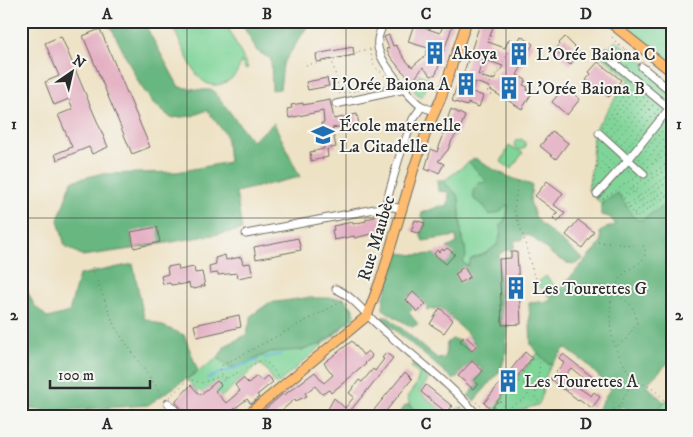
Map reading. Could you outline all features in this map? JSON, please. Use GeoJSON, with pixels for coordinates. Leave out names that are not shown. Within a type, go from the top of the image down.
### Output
{"type":"FeatureCollection","features":[{"type":"Feature","properties":{"kind":"main road","name":"Rue Maubèc"},"geometry":{"type":"LineString","coordinates":[[368,316],[427,130],[436,111],[467,21]]}},
{"type":"Feature","properties":{"kind":"main road"},"geometry":{"type":"LineString","coordinates":[[608,21],[672,72]]}},
{"type":"Feature","properties":{"kind":"main road"},"geometry":{"type":"LineString","coordinates":[[246,416],[368,316]]}},
{"type":"Feature","properties":{"kind":"street"},"geometry":{"type":"LineString","coordinates":[[385,21],[380,30],[378,50],[388,68],[422,106],[436,111]]}},
{"type":"Feature","properties":{"kind":"street"},"geometry":{"type":"LineString","coordinates":[[597,194],[614,148],[671,108],[614,62]]}},
{"type":"Feature","properties":{"kind":"street"},"geometry":{"type":"LineString","coordinates":[[642,67],[672,92]]}},
{"type":"Feature","properties":{"kind":"street"},"geometry":{"type":"LineString","coordinates":[[336,104],[406,89]]}},
{"type":"Feature","properties":{"kind":"street"},"geometry":{"type":"LineString","coordinates":[[384,206],[413,118],[422,106]]}},
{"type":"Feature","properties":{"kind":"street"},"geometry":{"type":"LineString","coordinates":[[614,148],[639,172]]}},
{"type":"Feature","properties":{"kind":"street"},"geometry":{"type":"LineString","coordinates":[[246,234],[384,206],[402,209]]}},
{"type":"Feature","properties":{"kind":"street"},"geometry":{"type":"LineString","coordinates":[[336,289],[344,292],[368,316],[456,393],[478,416]]}},
{"type":"Feature","properties":{"kind":"street"},"geometry":{"type":"LineString","coordinates":[[168,401],[182,416]]}},
{"type":"Feature","properties":{"kind":"path"},"geometry":{"type":"LineString","coordinates":[[612,37],[644,64],[642,67]]}},
{"type":"Feature","properties":{"kind":"path"},"geometry":{"type":"LineString","coordinates":[[492,95],[487,88],[516,40]]}},
{"type":"Feature","properties":{"kind":"path"},"geometry":{"type":"LineString","coordinates":[[614,62],[620,45]]}},
{"type":"Feature","properties":{"kind":"path"},"geometry":{"type":"LineString","coordinates":[[306,64],[357,55],[356,52],[369,49],[374,66],[392,84],[340,94],[332,60]]}},
{"type":"Feature","properties":{"kind":"path"},"geometry":{"type":"LineString","coordinates":[[614,62],[625,49]]}},
{"type":"Feature","properties":{"kind":"path"},"geometry":{"type":"LineString","coordinates":[[614,62],[630,53]]}},
{"type":"Feature","properties":{"kind":"path"},"geometry":{"type":"LineString","coordinates":[[614,62],[634,56]]}},
{"type":"Feature","properties":{"kind":"path"},"geometry":{"type":"LineString","coordinates":[[614,148],[626,91],[649,91]]}},
{"type":"Feature","properties":{"kind":"path"},"geometry":{"type":"LineString","coordinates":[[614,118],[630,94],[649,91]]}},
{"type":"Feature","properties":{"kind":"path"},"geometry":{"type":"LineString","coordinates":[[614,148],[649,91]]}},
{"type":"Feature","properties":{"kind":"path"},"geometry":{"type":"LineString","coordinates":[[614,148],[649,91]]}},
{"type":"Feature","properties":{"kind":"path"},"geometry":{"type":"LineString","coordinates":[[614,148],[649,91]]}},
{"type":"Feature","properties":{"kind":"path"},"geometry":{"type":"LineString","coordinates":[[614,148],[649,91]]}},
{"type":"Feature","properties":{"kind":"path"},"geometry":{"type":"LineString","coordinates":[[614,148],[649,91]]}},
{"type":"Feature","properties":{"kind":"path"},"geometry":{"type":"LineString","coordinates":[[639,172],[672,118]]}},
{"type":"Feature","properties":{"kind":"path"},"geometry":{"type":"LineString","coordinates":[[639,172],[672,129]]}},
{"type":"Feature","properties":{"kind":"path"},"geometry":{"type":"LineString","coordinates":[[639,172],[598,135],[593,190],[602,199],[672,150]]}},
{"type":"Feature","properties":{"kind":"path"},"geometry":{"type":"LineString","coordinates":[[650,166],[672,139]]}},
{"type":"Feature","properties":{"kind":"path"},"geometry":{"type":"LineString","coordinates":[[623,199],[672,165],[670,161]]}},
{"type":"Feature","properties":{"kind":"path"},"geometry":{"type":"LineString","coordinates":[[627,205],[672,173]]}},
{"type":"Feature","properties":{"kind":"path"},"geometry":{"type":"LineString","coordinates":[[630,208],[672,178]]}},
{"type":"Feature","properties":{"kind":"path"},"geometry":{"type":"LineString","coordinates":[[518,181],[514,210],[523,234],[533,273],[538,282]]}},
{"type":"Feature","properties":{"kind":"path"},"geometry":{"type":"LineString","coordinates":[[634,214],[672,186]]}},
{"type":"Feature","properties":{"kind":"path"},"geometry":{"type":"LineString","coordinates":[[632,188],[647,210]]}},
{"type":"Feature","properties":{"kind":"path"},"geometry":{"type":"LineString","coordinates":[[621,196],[636,218],[672,192]]}},
{"type":"Feature","properties":{"kind":"path"},"geometry":{"type":"LineString","coordinates":[[598,242],[644,246],[646,251],[642,262],[625,272],[613,293],[611,334],[615,348],[633,380],[651,387],[664,401],[667,410],[672,415]]}},
{"type":"Feature","properties":{"kind":"path"},"geometry":{"type":"LineString","coordinates":[[92,267],[115,327],[161,394]]}},
{"type":"Feature","properties":{"kind":"path"},"geometry":{"type":"LineString","coordinates":[[613,293],[632,305],[637,324],[626,339],[615,348]]}},
{"type":"Feature","properties":{"kind":"path"},"geometry":{"type":"LineString","coordinates":[[226,378],[221,373],[221,366],[342,302],[348,306]]}},
{"type":"Feature","properties":{"kind":"path"},"geometry":{"type":"LineString","coordinates":[[476,402],[489,413],[534,358],[540,363],[535,398],[541,403]]}},
{"type":"Feature","properties":{"kind":"path"},"geometry":{"type":"LineString","coordinates":[[219,383],[232,374],[247,369],[261,360],[270,365],[281,381]]}},
{"type":"Feature","properties":{"kind":"path"},"geometry":{"type":"LineString","coordinates":[[168,401],[188,380],[201,383],[221,373]]}},
{"type":"Feature","properties":{"kind":"path"},"geometry":{"type":"LineString","coordinates":[[606,416],[620,406],[633,380]]}},
{"type":"Feature","properties":{"kind":"path"},"geometry":{"type":"LineString","coordinates":[[500,401],[502,406],[509,408],[528,397],[530,389],[525,384],[516,381]]}},
{"type":"Feature","properties":{"kind":"path"},"geometry":{"type":"LineString","coordinates":[[664,401],[672,395]]}},
{"type":"Feature","properties":{"kind":"path"},"geometry":{"type":"LineString","coordinates":[[672,399],[669,401],[672,403]]}},
{"type":"Feature","properties":{"kind":"path"},"geometry":{"type":"LineString","coordinates":[[447,416],[463,406]]}},
{"type":"Feature","properties":{"kind":"green space"},"geometry":{"type":"Polygon","coordinates":[[[93,21],[143,21],[179,87],[213,90],[252,141],[274,123],[300,177],[236,192],[242,230],[83,256],[65,246],[58,220],[72,181],[99,174],[177,172],[229,162],[226,135],[207,110],[192,116],[171,118],[154,104],[140,85],[111,27],[93,21]]]}},
{"type":"Feature","properties":{"kind":"green space"},"geometry":{"type":"Polygon","coordinates":[[[170,21],[225,21],[248,68],[245,69],[241,61],[236,73],[226,82],[211,85],[205,82],[195,72],[170,21]]]}},
{"type":"Feature","properties":{"kind":"green space"},"geometry":{"type":"Polygon","coordinates":[[[240,21],[311,21],[283,64],[280,89],[272,90],[271,59],[257,51],[240,21]]]}},
{"type":"Feature","properties":{"kind":"green space"},"geometry":{"type":"Polygon","coordinates":[[[619,21],[672,21],[672,64],[619,21]]]}},
{"type":"Feature","properties":{"kind":"green space"},"geometry":{"type":"Polygon","coordinates":[[[616,40],[672,86],[672,200],[642,220],[635,219],[618,193],[601,204],[588,190],[592,165],[593,132],[624,85],[630,80],[602,56],[616,40]]]}},
{"type":"Feature","properties":{"kind":"green space"},"geometry":{"type":"Polygon","coordinates":[[[420,74],[430,79],[421,97],[414,91],[416,87],[414,83],[420,74]]]}},
{"type":"Feature","properties":{"kind":"green space"},"geometry":{"type":"Polygon","coordinates":[[[521,139],[526,146],[518,150],[523,153],[511,169],[501,162],[509,146],[516,150],[514,143],[521,139]]]}},
{"type":"Feature","properties":{"kind":"green space"},"geometry":{"type":"Polygon","coordinates":[[[475,158],[502,174],[532,185],[530,201],[535,216],[542,225],[583,259],[576,264],[567,263],[553,255],[531,236],[523,235],[522,240],[515,240],[514,248],[499,254],[502,325],[508,325],[506,353],[501,370],[474,401],[468,396],[478,384],[474,381],[483,370],[472,361],[454,380],[381,318],[388,317],[438,359],[445,358],[447,343],[452,339],[460,341],[472,351],[476,346],[466,332],[440,308],[427,310],[426,304],[413,292],[406,300],[414,308],[409,313],[418,324],[412,327],[383,309],[384,297],[398,253],[434,254],[446,264],[454,254],[447,248],[457,243],[456,236],[423,241],[420,234],[422,228],[424,228],[425,219],[421,217],[422,213],[440,206],[448,207],[449,192],[438,191],[437,180],[445,180],[446,185],[456,193],[459,199],[462,241],[466,257],[463,261],[464,264],[468,266],[471,259],[486,253],[497,245],[500,238],[501,225],[507,216],[508,204],[500,212],[490,215],[484,206],[474,199],[473,191],[479,183],[487,182],[469,162],[475,158]]]}},
{"type":"Feature","properties":{"kind":"green space"},"geometry":{"type":"Polygon","coordinates":[[[469,162],[488,183],[474,199],[484,206],[508,202],[507,216],[501,225],[500,238],[497,245],[486,253],[471,259],[468,266],[462,261],[465,247],[462,241],[459,199],[449,186],[446,185],[445,180],[469,162]]]}},
{"type":"Feature","properties":{"kind":"green space"},"geometry":{"type":"Polygon","coordinates":[[[618,193],[635,219],[642,220],[672,200],[672,359],[646,385],[664,402],[655,416],[635,416],[622,406],[615,416],[594,416],[610,389],[587,364],[565,348],[552,364],[548,364],[531,345],[529,303],[549,301],[601,243],[600,232],[615,225],[610,218],[601,215],[601,204],[618,193]]]}},
{"type":"Feature","properties":{"kind":"green space"},"geometry":{"type":"Polygon","coordinates":[[[133,264],[144,318],[184,335],[198,371],[148,405],[43,411],[21,407],[21,278],[34,305],[48,318],[69,312],[79,275],[133,264]]]}},
{"type":"Feature","properties":{"kind":"green space"},"geometry":{"type":"Polygon","coordinates":[[[546,276],[558,290],[550,298],[537,283],[546,276]]]}},
{"type":"Feature","properties":{"kind":"green space"},"geometry":{"type":"Polygon","coordinates":[[[305,298],[344,298],[352,310],[350,319],[321,344],[302,350],[270,352],[239,367],[228,367],[218,358],[225,346],[246,335],[252,315],[269,303],[305,298]]]}},
{"type":"Feature","properties":{"kind":"green space"},"geometry":{"type":"Polygon","coordinates":[[[349,304],[355,312],[354,318],[276,385],[267,370],[259,364],[212,405],[200,390],[197,392],[187,379],[218,358],[228,367],[239,367],[270,352],[302,350],[321,344],[350,319],[352,310],[349,304]]]}},
{"type":"Feature","properties":{"kind":"green space"},"geometry":{"type":"Polygon","coordinates":[[[538,353],[548,364],[552,364],[544,381],[542,397],[538,405],[508,414],[490,416],[499,401],[538,353]]]}},
{"type":"Feature","properties":{"kind":"green space"},"geometry":{"type":"Polygon","coordinates":[[[413,365],[428,380],[419,392],[447,415],[461,407],[471,416],[426,416],[422,411],[412,409],[407,397],[416,385],[419,375],[411,367],[413,365]]]}},
{"type":"Feature","properties":{"kind":"green space"},"geometry":{"type":"Polygon","coordinates":[[[672,397],[672,416],[655,416],[664,402],[672,397]]]}},
{"type":"Feature","properties":{"kind":"green space"},"geometry":{"type":"Polygon","coordinates":[[[409,404],[412,409],[422,411],[426,416],[397,416],[409,404]]]}},
{"type":"Feature","properties":{"kind":"building"},"geometry":{"type":"Polygon","coordinates":[[[415,21],[427,21],[425,28],[440,33],[445,21],[454,21],[436,74],[431,76],[423,67],[413,81],[390,56],[386,49],[389,48],[384,37],[389,35],[393,46],[396,45],[412,67],[425,56],[428,48],[408,42],[415,21]]]}},
{"type":"Feature","properties":{"kind":"building"},"geometry":{"type":"Polygon","coordinates":[[[481,21],[495,21],[488,42],[505,48],[509,39],[518,42],[521,36],[533,44],[517,75],[526,80],[523,85],[528,87],[527,90],[532,93],[522,109],[489,89],[490,87],[475,82],[472,92],[483,96],[479,107],[468,103],[467,106],[452,101],[460,75],[463,75],[481,21]],[[483,59],[478,75],[483,74],[482,77],[494,80],[503,66],[483,59]]]}},
{"type":"Feature","properties":{"kind":"building"},"geometry":{"type":"Polygon","coordinates":[[[100,29],[150,147],[132,154],[83,36],[100,29]]]}},
{"type":"Feature","properties":{"kind":"building"},"geometry":{"type":"Polygon","coordinates":[[[61,36],[108,147],[92,154],[89,147],[57,160],[55,154],[72,147],[58,115],[73,109],[69,99],[54,105],[45,82],[59,76],[45,43],[61,36]]]}},
{"type":"Feature","properties":{"kind":"building"},"geometry":{"type":"Polygon","coordinates":[[[565,37],[581,53],[570,65],[555,50],[565,37]]]}},
{"type":"Feature","properties":{"kind":"building"},"geometry":{"type":"Polygon","coordinates":[[[353,47],[354,55],[317,62],[316,54],[353,47]]]}},
{"type":"Feature","properties":{"kind":"building"},"geometry":{"type":"Polygon","coordinates":[[[598,62],[621,80],[609,97],[586,80],[591,74],[589,72],[598,62]]]}},
{"type":"Feature","properties":{"kind":"building"},"geometry":{"type":"Polygon","coordinates":[[[327,78],[329,86],[308,90],[306,82],[327,78]]]}},
{"type":"Feature","properties":{"kind":"building"},"geometry":{"type":"Polygon","coordinates":[[[564,87],[580,99],[567,115],[552,102],[564,87]]]}},
{"type":"Feature","properties":{"kind":"building"},"geometry":{"type":"Polygon","coordinates":[[[330,100],[334,119],[357,114],[359,125],[332,128],[336,147],[327,149],[328,157],[311,161],[310,152],[324,149],[321,130],[321,123],[324,123],[323,111],[289,118],[287,109],[292,108],[291,105],[303,103],[303,105],[330,100]]]}},
{"type":"Feature","properties":{"kind":"building"},"geometry":{"type":"Polygon","coordinates":[[[451,109],[465,116],[448,150],[438,161],[444,164],[439,173],[431,169],[430,171],[425,169],[431,149],[437,152],[451,109]]]}},
{"type":"Feature","properties":{"kind":"building"},"geometry":{"type":"Polygon","coordinates":[[[552,131],[568,143],[556,159],[540,146],[552,131]]]}},
{"type":"Feature","properties":{"kind":"building"},"geometry":{"type":"Polygon","coordinates":[[[547,181],[563,193],[554,205],[565,213],[558,222],[553,218],[558,213],[535,196],[547,181]]]}},
{"type":"Feature","properties":{"kind":"building"},"geometry":{"type":"Polygon","coordinates":[[[380,216],[383,231],[355,238],[354,236],[334,240],[333,226],[352,222],[353,224],[380,216]]]}},
{"type":"Feature","properties":{"kind":"building"},"geometry":{"type":"Polygon","coordinates":[[[415,220],[425,223],[420,234],[411,231],[415,220]]]}},
{"type":"Feature","properties":{"kind":"building"},"geometry":{"type":"Polygon","coordinates":[[[578,220],[594,232],[582,248],[566,235],[578,220]]]}},
{"type":"Feature","properties":{"kind":"building"},"geometry":{"type":"Polygon","coordinates":[[[157,227],[160,242],[134,248],[131,232],[157,227]]]}},
{"type":"Feature","properties":{"kind":"building"},"geometry":{"type":"Polygon","coordinates":[[[298,238],[301,250],[256,259],[254,247],[298,238]]]}},
{"type":"Feature","properties":{"kind":"building"},"geometry":{"type":"Polygon","coordinates":[[[447,248],[455,254],[446,264],[434,254],[437,250],[439,252],[443,249],[444,251],[447,248]]]}},
{"type":"Feature","properties":{"kind":"building"},"geometry":{"type":"Polygon","coordinates":[[[511,252],[517,252],[521,324],[502,325],[499,259],[511,258],[511,252]]]}},
{"type":"Feature","properties":{"kind":"building"},"geometry":{"type":"Polygon","coordinates":[[[225,255],[226,260],[241,257],[243,264],[250,263],[253,275],[238,278],[237,273],[210,274],[209,266],[216,264],[215,258],[225,255]]]}},
{"type":"Feature","properties":{"kind":"building"},"geometry":{"type":"Polygon","coordinates":[[[178,265],[179,270],[194,267],[195,273],[202,272],[205,286],[194,289],[190,288],[189,283],[178,285],[163,284],[161,276],[168,274],[167,267],[178,265]]]}},
{"type":"Feature","properties":{"kind":"building"},"geometry":{"type":"Polygon","coordinates":[[[464,267],[470,277],[460,283],[455,274],[464,267]]]}},
{"type":"Feature","properties":{"kind":"building"},"geometry":{"type":"Polygon","coordinates":[[[413,292],[426,304],[418,312],[406,300],[413,292]]]}},
{"type":"Feature","properties":{"kind":"building"},"geometry":{"type":"Polygon","coordinates":[[[440,308],[453,320],[444,333],[430,324],[440,308]]]}},
{"type":"Feature","properties":{"kind":"building"},"geometry":{"type":"Polygon","coordinates":[[[239,315],[241,327],[197,337],[194,325],[239,315]]]}},
{"type":"Feature","properties":{"kind":"building"},"geometry":{"type":"Polygon","coordinates":[[[465,336],[476,346],[472,351],[460,341],[465,336]]]}},
{"type":"Feature","properties":{"kind":"building"},"geometry":{"type":"Polygon","coordinates":[[[352,341],[363,355],[368,351],[372,355],[371,358],[331,393],[329,390],[322,394],[315,386],[305,393],[307,396],[296,401],[295,399],[275,416],[257,416],[283,394],[315,372],[324,383],[333,375],[324,363],[352,341]]]}},
{"type":"Feature","properties":{"kind":"building","name":"Les Tourettes A"},"geometry":{"type":"Polygon","coordinates":[[[525,352],[532,358],[491,409],[484,403],[525,352]]]}},
{"type":"Feature","properties":{"kind":"building"},"geometry":{"type":"Polygon","coordinates":[[[386,353],[393,358],[348,416],[337,416],[328,409],[334,398],[345,408],[354,397],[349,393],[359,380],[362,382],[373,369],[375,371],[386,353]]]}},
{"type":"Feature","properties":{"kind":"building"},"geometry":{"type":"Polygon","coordinates":[[[563,354],[595,379],[591,384],[571,368],[563,377],[591,396],[594,392],[600,397],[592,408],[563,390],[550,379],[564,363],[559,358],[563,354]]]}},
{"type":"Feature","properties":{"kind":"building"},"geometry":{"type":"Polygon","coordinates":[[[472,361],[483,371],[474,381],[478,384],[473,389],[458,376],[472,361]]]}},
{"type":"Feature","properties":{"kind":"building"},"geometry":{"type":"Polygon","coordinates":[[[405,372],[412,379],[382,416],[369,416],[405,372]]]}},
{"type":"Feature","properties":{"kind":"building"},"geometry":{"type":"Polygon","coordinates":[[[257,376],[261,381],[267,376],[273,382],[257,395],[259,397],[251,404],[247,399],[234,409],[240,416],[190,416],[175,402],[191,385],[200,395],[217,381],[221,385],[215,391],[226,403],[240,391],[235,385],[243,378],[248,383],[257,376]]]}},
{"type":"Feature","properties":{"kind":"building"},"geometry":{"type":"Polygon","coordinates":[[[426,385],[452,406],[447,413],[421,392],[426,385]]]}},
{"type":"Feature","properties":{"kind":"waterway"},"geometry":{"type":"LineString","coordinates":[[264,358],[281,354]]}},
{"type":"Feature","properties":{"kind":"waterway"},"geometry":{"type":"LineString","coordinates":[[207,378],[258,360]]}},
{"type":"Feature","properties":{"kind":"place","name":"Akoya"},"geometry":{"type":"Point","coordinates":[435,53]}},
{"type":"Feature","properties":{"kind":"place","name":"L'Orée Baiona C"},"geometry":{"type":"Point","coordinates":[519,54]}},
{"type":"Feature","properties":{"kind":"place","name":"L'Orée Baiona A"},"geometry":{"type":"Point","coordinates":[466,84]}},
{"type":"Feature","properties":{"kind":"place","name":"L'Orée Baiona B"},"geometry":{"type":"Point","coordinates":[509,88]}},
{"type":"Feature","properties":{"kind":"place","name":"École maternelle La Citadelle"},"geometry":{"type":"Point","coordinates":[323,135]}},
{"type":"Feature","properties":{"kind":"place","name":"Les Tourettes G"},"geometry":{"type":"Point","coordinates":[516,288]}},
{"type":"Feature","properties":{"kind":"place","name":"Les Tourettes A"},"geometry":{"type":"Point","coordinates":[508,381]}}]}
